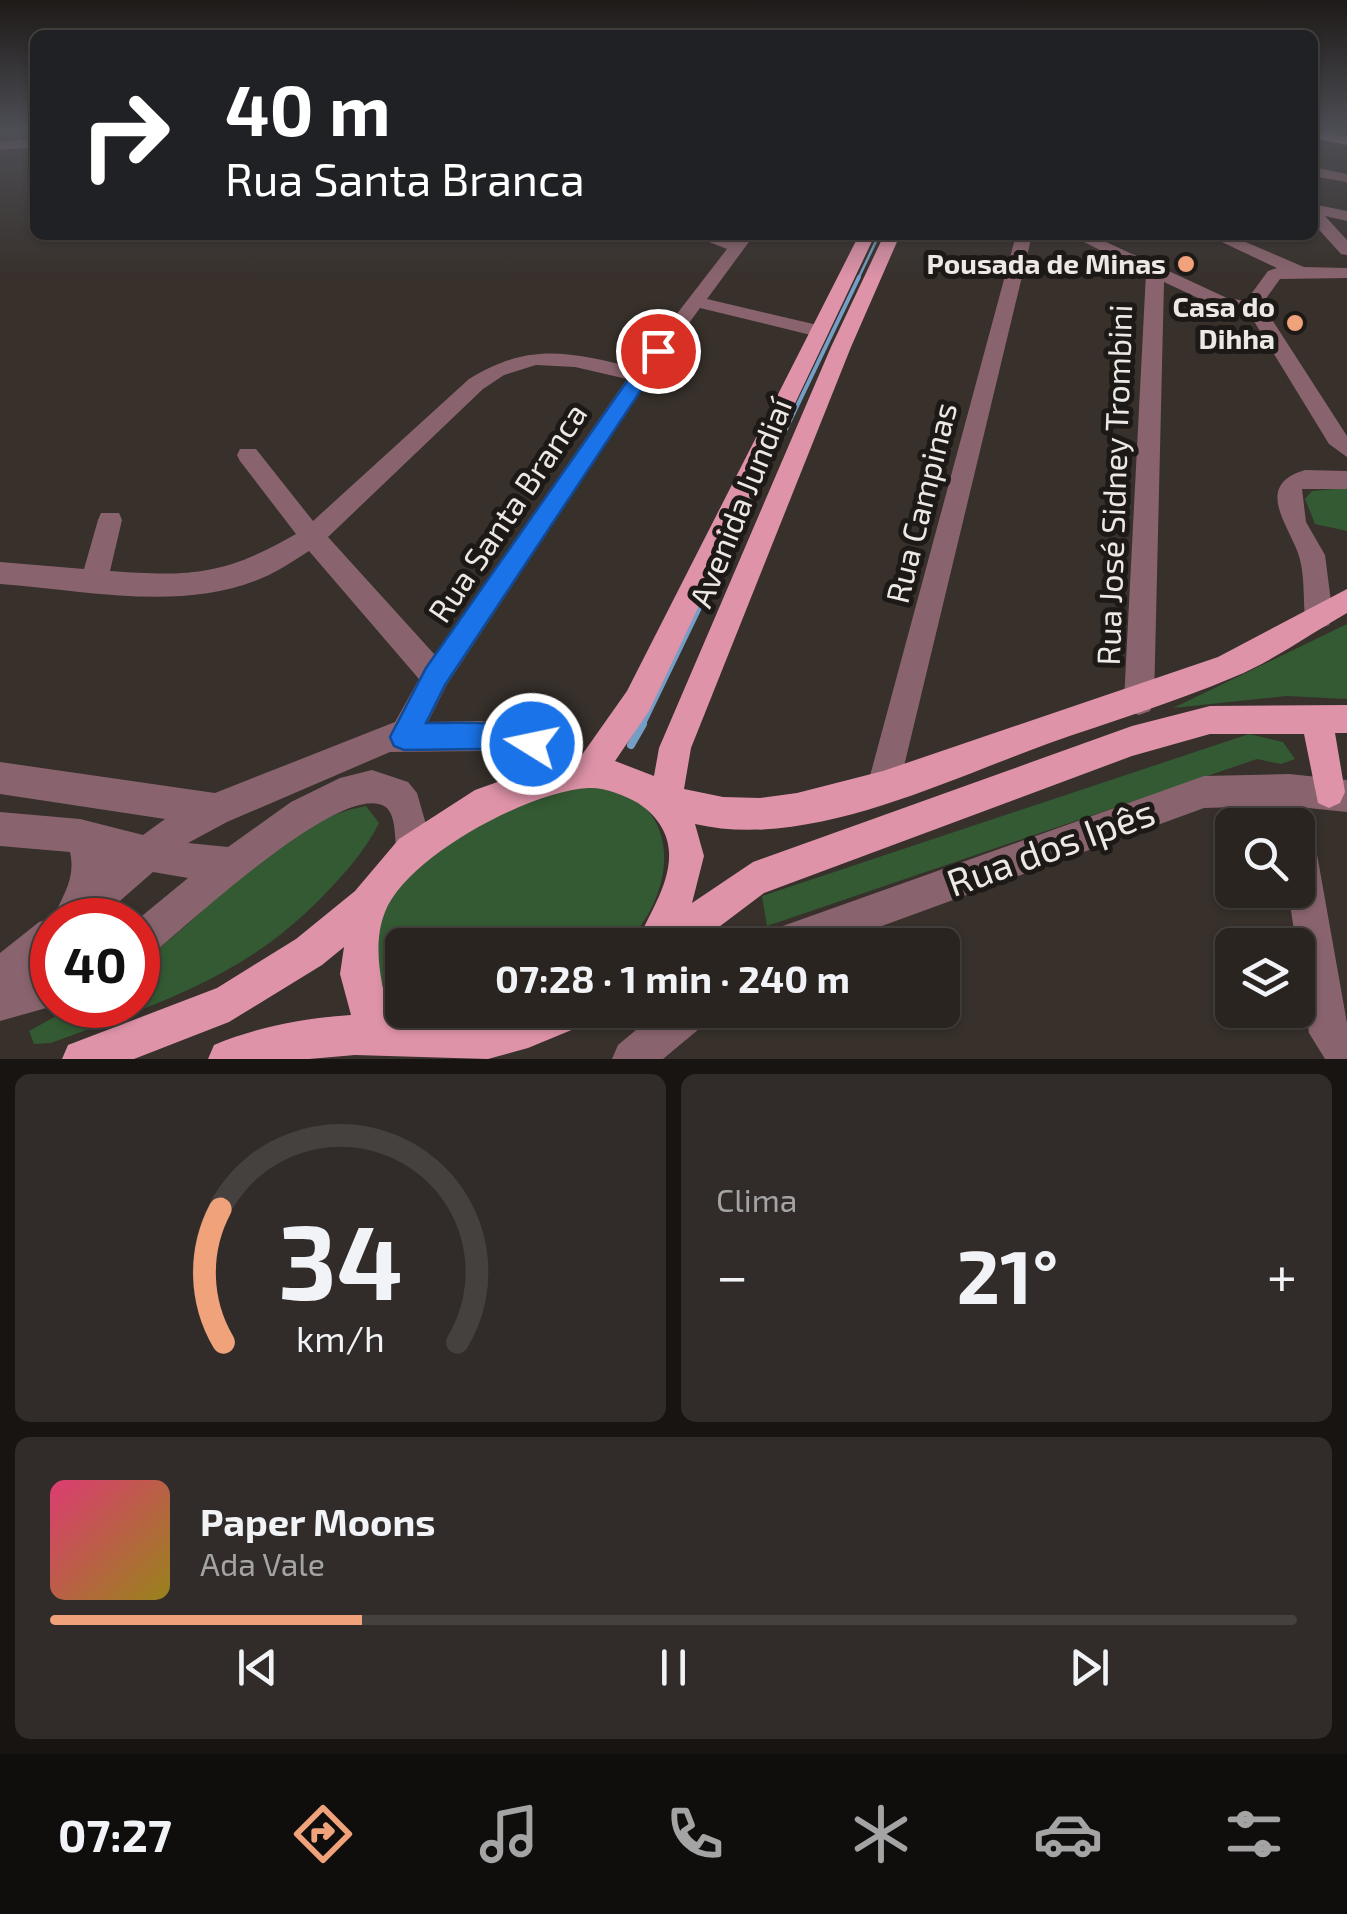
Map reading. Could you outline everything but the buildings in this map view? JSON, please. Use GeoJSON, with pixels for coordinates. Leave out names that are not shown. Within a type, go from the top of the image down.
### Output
{"type":"FeatureCollection","features":[{"type":"Feature","properties":{"kind":"main road","name":"Avenida Jundiaí"},"geometry":{"type":"LineString","coordinates":[[589,772],[638,701],[864,240]]}},
{"type":"Feature","properties":{"kind":"main road","name":"Avenida Jundiaí"},"geometry":{"type":"LineString","coordinates":[[665,801],[675,748],[841,347],[890,240]]}},
{"type":"Feature","properties":{"kind":"main road"},"geometry":{"type":"LineString","coordinates":[[82,1059],[228,1003],[309,952],[368,904],[411,851],[486,802],[537,784],[589,772],[629,780],[665,801],[724,814],[797,810],[884,786],[1140,701],[1228,667],[1335,609]]}},
{"type":"Feature","properties":{"kind":"main road"},"geometry":{"type":"LineString","coordinates":[[687,928],[753,880],[1132,742],[1210,720],[1332,719],[1338,794]]}},
{"type":"Feature","properties":{"kind":"main road"},"geometry":{"type":"LineString","coordinates":[[662,928],[678,894],[686,856],[682,835],[665,801]]}},
{"type":"Feature","properties":{"kind":"main road"},"geometry":{"type":"LineString","coordinates":[[368,904],[359,974],[376,1035]]}},
{"type":"Feature","properties":{"kind":"main road"},"geometry":{"type":"LineString","coordinates":[[228,1059],[303,1038],[376,1035],[439,1043],[485,1040],[530,1028]]}},
{"type":"Feature","properties":{"kind":"street"},"geometry":{"type":"LineString","coordinates":[[1318,212],[1347,216]]}},
{"type":"Feature","properties":{"kind":"street"},"geometry":{"type":"LineString","coordinates":[[1318,218],[1347,250]]}},
{"type":"Feature","properties":{"kind":"street","name":"Rua Campinas"},"geometry":{"type":"LineString","coordinates":[[884,786],[1023,240]]}},
{"type":"Feature","properties":{"kind":"street"},"geometry":{"type":"LineString","coordinates":[[1089,240],[1222,302],[1256,310]]}},
{"type":"Feature","properties":{"kind":"street"},"geometry":{"type":"LineString","coordinates":[[1227,240],[1296,270]]}},
{"type":"Feature","properties":{"kind":"street","name":"Rua Santa Branca"},"geometry":{"type":"LineString","coordinates":[[404,737],[436,676],[640,376],[742,241]]}},
{"type":"Feature","properties":{"kind":"street"},"geometry":{"type":"LineString","coordinates":[[1347,272],[1296,270],[1274,275],[1255,296],[1256,310],[1336,440],[1347,449]]}},
{"type":"Feature","properties":{"kind":"street","name":"Rua José Sidney Trombini"},"geometry":{"type":"LineString","coordinates":[[1140,701],[1156,271]]}},
{"type":"Feature","properties":{"kind":"street"},"geometry":{"type":"LineString","coordinates":[[693,301],[819,331]]}},
{"type":"Feature","properties":{"kind":"street"},"geometry":{"type":"LineString","coordinates":[[0,573],[166,586],[212,582],[259,568],[312,537],[476,384],[501,366],[530,358],[571,359],[640,376]]}},
{"type":"Feature","properties":{"kind":"street"},"geometry":{"type":"LineString","coordinates":[[248,455],[312,537],[436,676]]}},
{"type":"Feature","properties":{"kind":"street"},"geometry":{"type":"LineString","coordinates":[[1335,609],[1294,522],[1290,486],[1304,478],[1347,480]]}},
{"type":"Feature","properties":{"kind":"street"},"geometry":{"type":"LineString","coordinates":[[94,581],[110,520]]}},
{"type":"Feature","properties":{"kind":"street"},"geometry":{"type":"LineString","coordinates":[[95,898],[145,854],[215,810],[389,737],[481,736],[532,744],[589,772]]}},
{"type":"Feature","properties":{"kind":"street"},"geometry":{"type":"LineString","coordinates":[[0,778],[215,810]]}},
{"type":"Feature","properties":{"kind":"street"},"geometry":{"type":"LineString","coordinates":[[160,923],[266,836],[352,790],[379,785],[398,794],[408,813],[411,851]]}},
{"type":"Feature","properties":{"kind":"street"},"geometry":{"type":"LineString","coordinates":[[1288,790],[1291,808]]}},
{"type":"Feature","properties":{"kind":"street","name":"Rua dos Ipês"},"geometry":{"type":"LineString","coordinates":[[827,928],[1204,792],[1288,790],[1338,794]]}},
{"type":"Feature","properties":{"kind":"street"},"geometry":{"type":"LineString","coordinates":[[0,829],[80,836],[145,854],[229,864]]}},
{"type":"Feature","properties":{"kind":"street"},"geometry":{"type":"LineString","coordinates":[[78,898],[90,871],[90,851],[80,836]]}},
{"type":"Feature","properties":{"kind":"street"},"geometry":{"type":"LineString","coordinates":[[1309,908],[1329,1033],[1347,1055]]}},
{"type":"Feature","properties":{"kind":"street"},"geometry":{"type":"LineString","coordinates":[[0,977],[30,953]]}},
{"type":"Feature","properties":{"kind":"street"},"geometry":{"type":"LineString","coordinates":[[0,1002],[30,994]]}},
{"type":"Feature","properties":{"kind":"street"},"geometry":{"type":"LineString","coordinates":[[632,1059],[669,1028]]}},
{"type":"Feature","properties":{"kind":"green space"},"geometry":{"type":"Polygon","coordinates":[[[1347,488],[1347,531],[1315,524],[1305,499],[1312,491],[1347,488]]]}},
{"type":"Feature","properties":{"kind":"green space"},"geometry":{"type":"Polygon","coordinates":[[[1347,624],[1347,699],[1287,696],[1173,708],[1347,624]]]}},
{"type":"Feature","properties":{"kind":"green space"},"geometry":{"type":"Polygon","coordinates":[[[1249,734],[1283,742],[1295,759],[1281,764],[1257,759],[767,926],[762,896],[1249,734]]]}},
{"type":"Feature","properties":{"kind":"green space"},"geometry":{"type":"Polygon","coordinates":[[[577,784],[626,792],[648,810],[659,828],[664,869],[659,890],[640,928],[385,928],[385,988],[375,965],[375,932],[398,885],[461,831],[507,807],[577,784]]]}},
{"type":"Feature","properties":{"kind":"green space"},"geometry":{"type":"Polygon","coordinates":[[[366,806],[379,823],[361,852],[324,895],[293,924],[230,969],[160,1002],[160,947],[273,850],[333,816],[366,806]]]}},
{"type":"Feature","properties":{"kind":"green space"},"geometry":{"type":"Polygon","coordinates":[[[91,1028],[51,1043],[34,1044],[29,1031],[91,1028]]]}},
{"type":"Feature","properties":{"kind":"waterway"},"geometry":{"type":"LineString","coordinates":[[858,279],[877,240]]}},
{"type":"Feature","properties":{"kind":"waterway"},"geometry":{"type":"LineString","coordinates":[[765,473],[859,277]]}},
{"type":"Feature","properties":{"kind":"waterway"},"geometry":{"type":"LineString","coordinates":[[642,727],[766,470]]}},
{"type":"Feature","properties":{"kind":"waterway"},"geometry":{"type":"LineString","coordinates":[[631,745],[643,724]]}},
{"type":"Feature","properties":{"kind":"place","name":"Pousada de Minas"},"geometry":{"type":"Point","coordinates":[1186,264]}},
{"type":"Feature","properties":{"kind":"place","name":"Casa do Dihha"},"geometry":{"type":"Point","coordinates":[1295,323]}},
{"type":"Feature","properties":{"kind":"route"},"geometry":{"type":"LineString","coordinates":[[532,744],[481,736],[404,737],[436,676],[658,351]]}}]}
